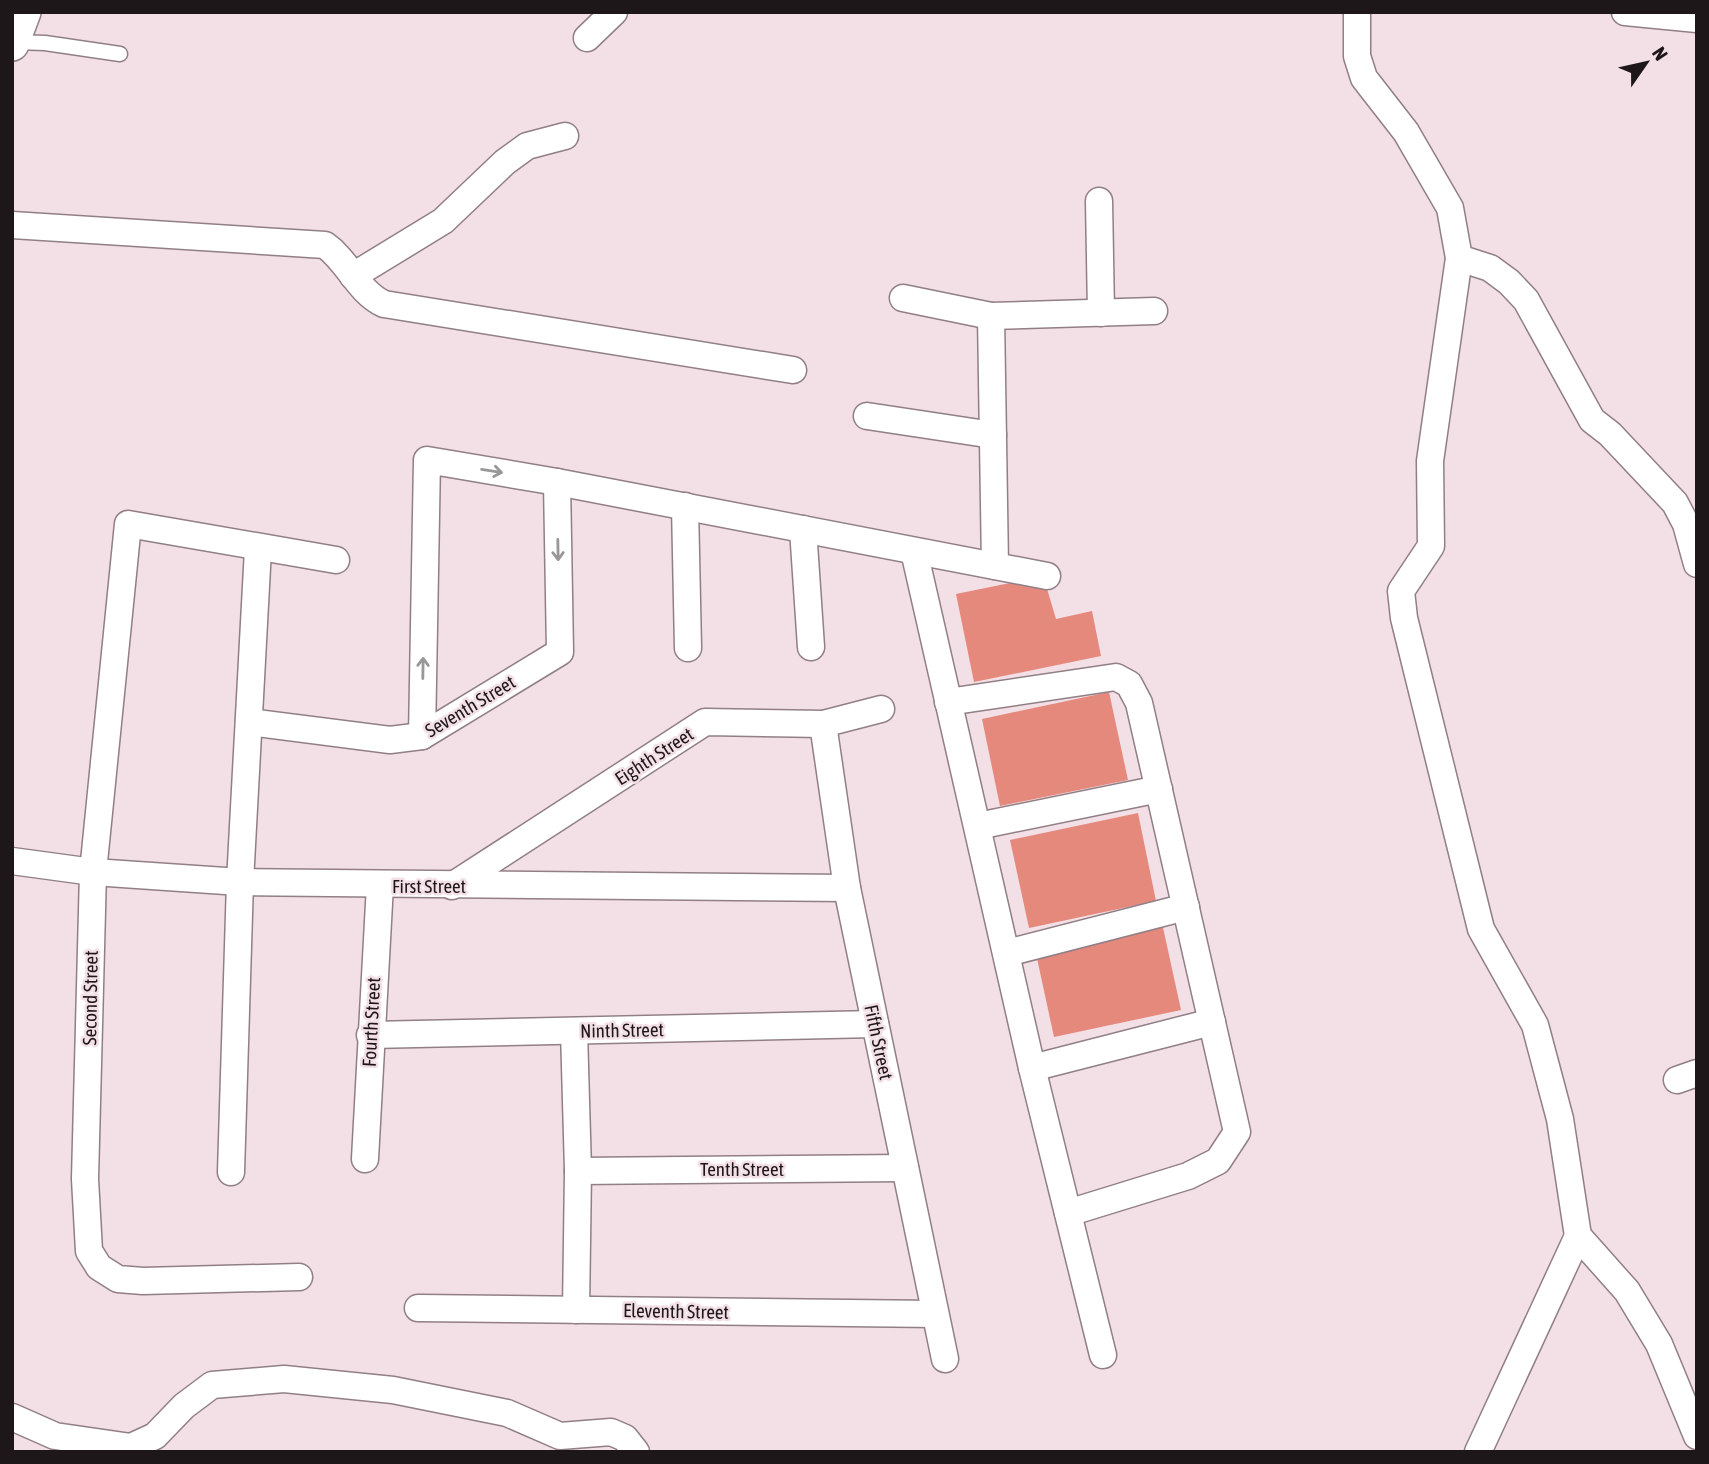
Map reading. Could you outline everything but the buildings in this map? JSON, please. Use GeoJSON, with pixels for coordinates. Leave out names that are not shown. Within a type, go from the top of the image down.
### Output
{"type":"FeatureCollection","features":[{"type":"Feature","properties":{"kind":"street"},"geometry":{"type":"LineString","coordinates":[[13,42],[24,12]]}},
{"type":"Feature","properties":{"kind":"street"},"geometry":{"type":"LineString","coordinates":[[587,38],[614,12]]}},
{"type":"Feature","properties":{"kind":"street"},"geometry":{"type":"LineString","coordinates":[[1357,12],[1357,56],[1364,78],[1406,132],[1450,208],[1458,258],[1430,461],[1431,546],[1401,591],[1404,618],[1481,929],[1535,1025],[1560,1119],[1578,1236],[1627,1291],[1659,1344],[1697,1436]]}},
{"type":"Feature","properties":{"kind":"street"},"geometry":{"type":"LineString","coordinates":[[1625,12],[1697,19]]}},
{"type":"Feature","properties":{"kind":"street"},"geometry":{"type":"LineString","coordinates":[[353,275],[443,221],[505,162],[527,146],[565,136]]}},
{"type":"Feature","properties":{"kind":"street"},"geometry":{"type":"LineString","coordinates":[[1099,201],[1101,313]]}},
{"type":"Feature","properties":{"kind":"street"},"geometry":{"type":"LineString","coordinates":[[12,225],[325,245],[372,298],[384,304],[793,370]]}},
{"type":"Feature","properties":{"kind":"street"},"geometry":{"type":"LineString","coordinates":[[1458,258],[1490,268],[1509,282],[1526,300],[1592,420],[1610,434],[1675,502],[1686,524],[1697,564]]}},
{"type":"Feature","properties":{"kind":"street"},"geometry":{"type":"LineString","coordinates":[[903,298],[991,316],[1154,311]]}},
{"type":"Feature","properties":{"kind":"street"},"geometry":{"type":"LineString","coordinates":[[991,316],[995,566]]}},
{"type":"Feature","properties":{"kind":"street"},"geometry":{"type":"LineString","coordinates":[[867,416],[993,435]]}},
{"type":"Feature","properties":{"kind":"street"},"geometry":{"type":"LineString","coordinates":[[422,736],[427,460],[557,482],[1047,576]]}},
{"type":"Feature","properties":{"kind":"street","name":"Seventh Street"},"geometry":{"type":"LineString","coordinates":[[249,722],[390,740],[422,736],[560,652],[557,482]]}},
{"type":"Feature","properties":{"kind":"street"},"geometry":{"type":"LineString","coordinates":[[684,506],[688,648]]}},
{"type":"Feature","properties":{"kind":"street","name":"Second Street"},"geometry":{"type":"LineString","coordinates":[[258,549],[128,524],[93,872],[85,1179],[89,1251],[99,1267],[118,1279],[143,1282],[299,1277]]}},
{"type":"Feature","properties":{"kind":"street"},"geometry":{"type":"LineString","coordinates":[[803,530],[811,647]]}},
{"type":"Feature","properties":{"kind":"street"},"geometry":{"type":"LineString","coordinates":[[231,1172],[240,882],[258,549],[336,560]]}},
{"type":"Feature","properties":{"kind":"street"},"geometry":{"type":"LineString","coordinates":[[914,551],[1032,1068],[1103,1355]]}},
{"type":"Feature","properties":{"kind":"street"},"geometry":{"type":"LineString","coordinates":[[948,702],[1116,677],[1129,684],[1139,703],[1237,1132],[1218,1161],[1188,1177],[1068,1213]]}},
{"type":"Feature","properties":{"kind":"street","name":"Eighth Street"},"geometry":{"type":"LineString","coordinates":[[453,886],[705,722],[823,723],[881,709]]}},
{"type":"Feature","properties":{"kind":"street","name":"Fifth Street"},"geometry":{"type":"LineString","coordinates":[[823,723],[847,888],[945,1359]]}},
{"type":"Feature","properties":{"kind":"street"},"geometry":{"type":"LineString","coordinates":[[978,827],[1159,789]]}},
{"type":"Feature","properties":{"kind":"street","name":"First Street"},"geometry":{"type":"LineString","coordinates":[[12,861],[93,872],[240,882],[847,888]]}},
{"type":"Feature","properties":{"kind":"street","name":"Fourth Street"},"geometry":{"type":"LineString","coordinates":[[365,1159],[380,885]]}},
{"type":"Feature","properties":{"kind":"street"},"geometry":{"type":"LineString","coordinates":[[1007,953],[1186,907]]}},
{"type":"Feature","properties":{"kind":"street"},"geometry":{"type":"LineString","coordinates":[[1032,1068],[1212,1022]]}},
{"type":"Feature","properties":{"kind":"street","name":"Ninth Street"},"geometry":{"type":"LineString","coordinates":[[370,1035],[875,1024]]}},
{"type":"Feature","properties":{"kind":"street"},"geometry":{"type":"LineString","coordinates":[[574,1031],[578,1171],[576,1310]]}},
{"type":"Feature","properties":{"kind":"street","name":"Tenth Street"},"geometry":{"type":"LineString","coordinates":[[578,1171],[905,1168]]}},
{"type":"Feature","properties":{"kind":"street"},"geometry":{"type":"LineString","coordinates":[[1478,1452],[1578,1236]]}},
{"type":"Feature","properties":{"kind":"street","name":"Eleventh Street"},"geometry":{"type":"LineString","coordinates":[[418,1308],[935,1314]]}},
{"type":"Feature","properties":{"kind":"street"},"geometry":{"type":"LineString","coordinates":[[12,1417],[55,1436],[131,1447],[155,1436],[184,1406],[212,1385],[285,1379],[393,1390],[507,1413],[560,1436],[611,1432],[625,1438],[636,1452]]}},
{"type":"Feature","properties":{"kind":"lane"},"geometry":{"type":"LineString","coordinates":[[13,42],[45,43],[120,54]]}}]}
